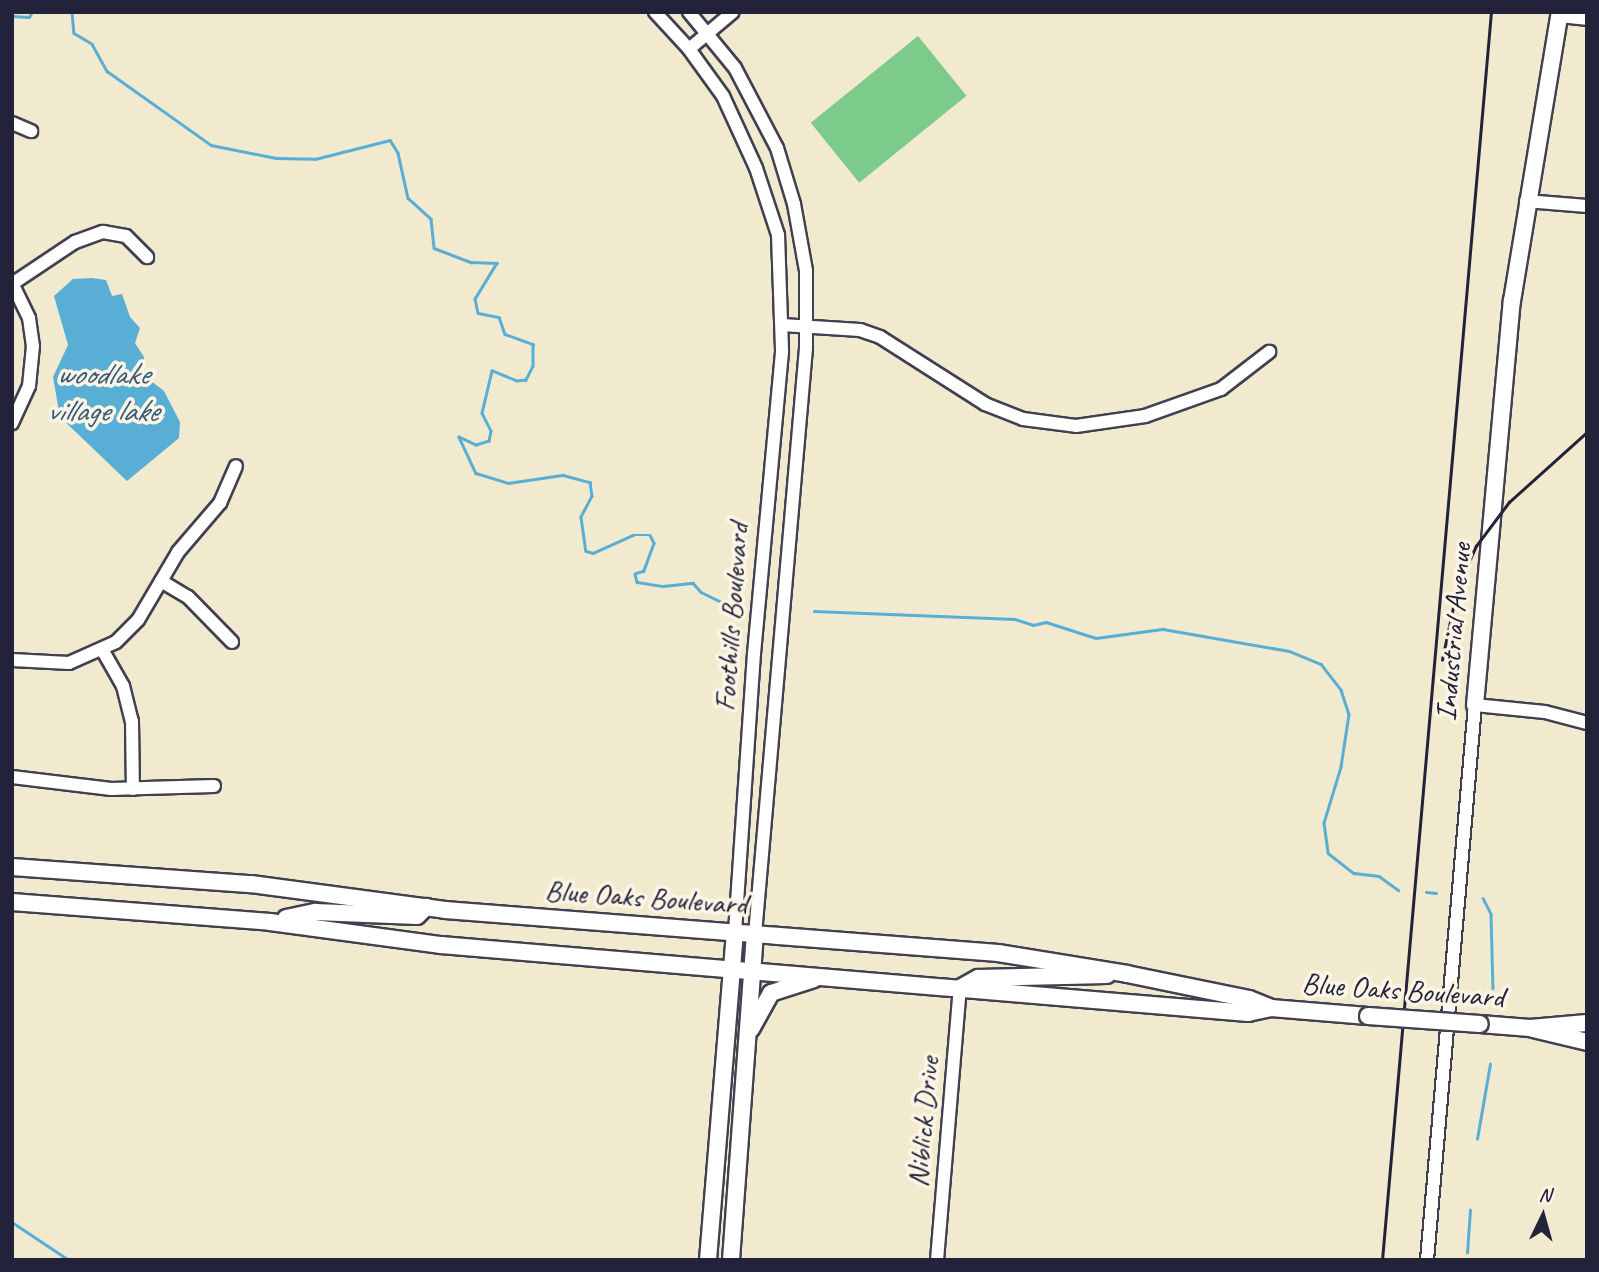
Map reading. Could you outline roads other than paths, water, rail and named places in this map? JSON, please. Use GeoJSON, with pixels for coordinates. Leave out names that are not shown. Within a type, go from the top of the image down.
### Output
{"type":"FeatureCollection","features":[{"type":"Feature","properties":{"kind":"main road","name":"Industrial Avenue"},"geometry":{"type":"LineString","coordinates":[[1475,705],[1512,301],[1526,201],[1560,14]]}},
{"type":"Feature","properties":{"kind":"main road","name":"Blue Oaks Boulevard"},"geometry":{"type":"LineString","coordinates":[[12,867],[251,884],[426,907],[998,953],[1127,974],[1250,999],[1271,1008]]}},
{"type":"Feature","properties":{"kind":"main road","name":"Blue Oaks Boulevard"},"geometry":{"type":"LineString","coordinates":[[12,902],[270,922],[441,945],[830,975],[1248,1013],[1271,1008],[1530,1028],[1587,1042]]}},
{"type":"Feature","properties":{"kind":"main road"},"geometry":{"type":"LineString","coordinates":[[270,922],[315,912],[417,916],[426,907]]}},
{"type":"Feature","properties":{"kind":"main road","name":"Foothills Boulevard"},"geometry":{"type":"LineString","coordinates":[[708,1260],[735,932]]}},
{"type":"Feature","properties":{"kind":"main road","name":"Foothills Boulevard"},"geometry":{"type":"LineString","coordinates":[[731,1260],[755,934]]}},
{"type":"Feature","properties":{"kind":"main road"},"geometry":{"type":"LineString","coordinates":[[960,988],[978,978],[1064,979],[1127,974]]}},
{"type":"Feature","properties":{"kind":"main road"},"geometry":{"type":"LineString","coordinates":[[746,1040],[771,993],[830,975]]}},
{"type":"Feature","properties":{"kind":"main road","name":"Blue Oaks Boulevard"},"geometry":{"type":"LineString","coordinates":[[1530,1028],[1587,1023]]}},
{"type":"Feature","properties":{"kind":"main road"},"geometry":{"type":"LineString","coordinates":[[713,1190],[719,1196],[717,1230],[733,1242]]}},
{"type":"Feature","properties":{"kind":"street","name":"Foothills Boulevard"},"geometry":{"type":"LineString","coordinates":[[655,12],[690,48],[723,96],[768,197],[778,235],[782,325],[735,932]]}},
{"type":"Feature","properties":{"kind":"street","name":"Foothills Boulevard"},"geometry":{"type":"LineString","coordinates":[[690,12],[750,92],[785,169],[806,271],[807,327],[755,934]]}},
{"type":"Feature","properties":{"kind":"street"},"geometry":{"type":"LineString","coordinates":[[690,48],[733,12]]}},
{"type":"Feature","properties":{"kind":"street"},"geometry":{"type":"LineString","coordinates":[[1560,14],[1587,19]]}},
{"type":"Feature","properties":{"kind":"street"},"geometry":{"type":"LineString","coordinates":[[12,123],[31,131]]}},
{"type":"Feature","properties":{"kind":"street"},"geometry":{"type":"LineString","coordinates":[[1526,201],[1587,206]]}},
{"type":"Feature","properties":{"kind":"street"},"geometry":{"type":"LineString","coordinates":[[12,423],[29,386],[33,346],[29,318],[12,284],[75,242],[103,232],[126,236],[147,257]]}},
{"type":"Feature","properties":{"kind":"street"},"geometry":{"type":"LineString","coordinates":[[782,325],[860,330],[880,337],[985,404],[1023,419],[1076,426],[1145,416],[1221,389],[1269,352]]}},
{"type":"Feature","properties":{"kind":"street"},"geometry":{"type":"LineString","coordinates":[[12,660],[69,663],[103,651],[138,620],[161,581],[219,503],[236,466]]}},
{"type":"Feature","properties":{"kind":"street"},"geometry":{"type":"LineString","coordinates":[[161,581],[188,597],[232,642]]}},
{"type":"Feature","properties":{"kind":"street"},"geometry":{"type":"LineString","coordinates":[[103,651],[123,686],[132,721],[132,789]]}},
{"type":"Feature","properties":{"kind":"street"},"geometry":{"type":"LineString","coordinates":[[1475,705],[1545,712],[1587,723]]}},
{"type":"Feature","properties":{"kind":"street","name":"Industrial Avenue"},"geometry":{"type":"LineString","coordinates":[[1427,1260],[1475,705]]}},
{"type":"Feature","properties":{"kind":"street"},"geometry":{"type":"LineString","coordinates":[[12,777],[132,789],[214,786]]}},
{"type":"Feature","properties":{"kind":"street","name":"Niblick Drive"},"geometry":{"type":"LineString","coordinates":[[937,1260],[960,988]]}},
{"type":"Feature","properties":{"kind":"water","name":"woodlake village lake"},"geometry":{"type":"Polygon","coordinates":[[[73,279],[106,280],[112,296],[122,294],[130,317],[140,328],[135,343],[144,357],[142,374],[164,391],[180,422],[179,438],[127,481],[60,417],[53,377],[68,345],[54,296],[73,279]]]}},
{"type":"Feature","properties":{"kind":"waterway"},"geometry":{"type":"LineString","coordinates":[[12,16],[29,17],[32,12]]}},
{"type":"Feature","properties":{"kind":"waterway"},"geometry":{"type":"LineString","coordinates":[[72,12],[74,33],[92,44],[107,71],[211,145],[276,158],[315,159],[390,140],[398,153],[408,198],[431,219],[434,248],[471,262],[497,263],[475,299],[478,313],[499,317],[505,334],[533,344],[533,366],[526,380],[517,381],[492,371],[482,413],[491,431],[489,441],[476,445],[459,437],[476,473],[508,483],[563,475],[590,482],[592,496],[581,517],[586,551],[593,553],[633,535],[650,535],[654,543],[644,571],[635,574],[637,582],[663,586],[693,583],[701,592],[732,607]]}},
{"type":"Feature","properties":{"kind":"waterway"},"geometry":{"type":"LineString","coordinates":[[814,611],[1015,619],[1033,625],[1046,622],[1096,638],[1163,629],[1289,651],[1321,664],[1341,690],[1349,714],[1341,767],[1324,823],[1328,853],[1354,873],[1379,876],[1398,890]]}},
{"type":"Feature","properties":{"kind":"waterway"},"geometry":{"type":"LineString","coordinates":[[1426,892],[1436,893]]}},
{"type":"Feature","properties":{"kind":"waterway"},"geometry":{"type":"LineString","coordinates":[[1483,898],[1491,914],[1493,988]]}},
{"type":"Feature","properties":{"kind":"waterway"},"geometry":{"type":"LineString","coordinates":[[1477,1139],[1490,1064]]}},
{"type":"Feature","properties":{"kind":"waterway"},"geometry":{"type":"LineString","coordinates":[[1467,1253],[1470,1210]]}},
{"type":"Feature","properties":{"kind":"waterway"},"geometry":{"type":"LineString","coordinates":[[12,1222],[69,1260]]}},
{"type":"Feature","properties":{"kind":"railway"},"geometry":{"type":"LineString","coordinates":[[1382,1260],[1491,12]]}},
{"type":"Feature","properties":{"kind":"railway"},"geometry":{"type":"LineString","coordinates":[[1442,660],[1457,588],[1476,546],[1509,502],[1587,432]]}}]}
